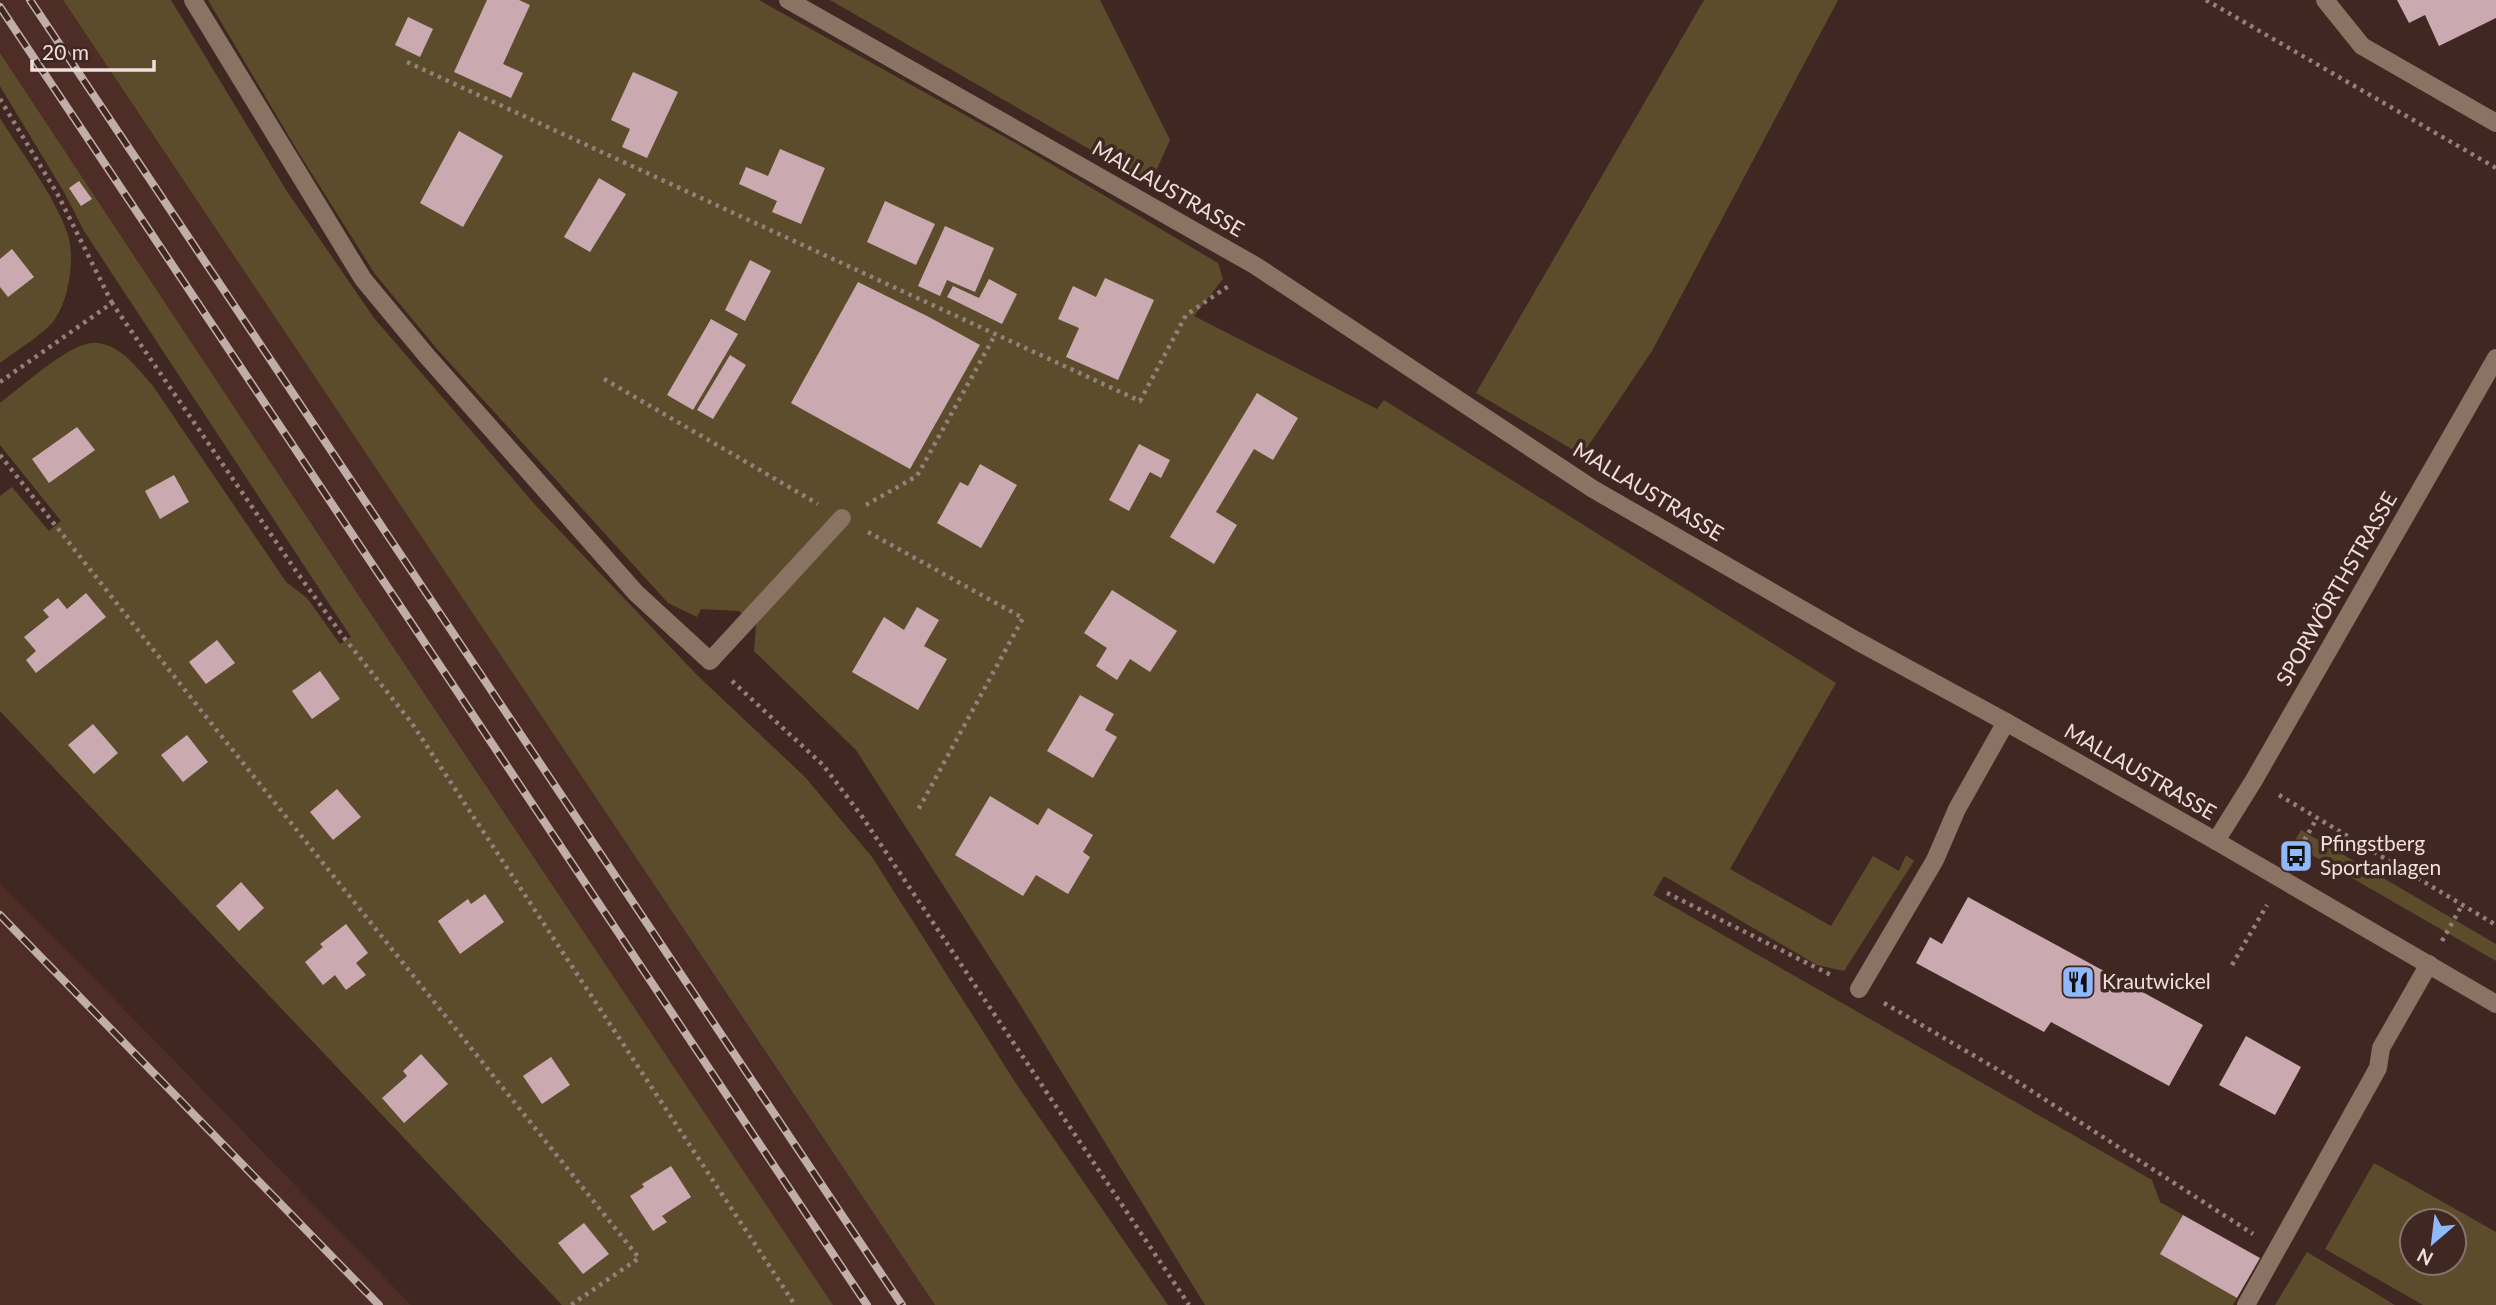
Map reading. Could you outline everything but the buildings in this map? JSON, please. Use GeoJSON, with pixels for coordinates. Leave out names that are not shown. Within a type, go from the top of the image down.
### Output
{"type":"FeatureCollection","features":[{"type":"Feature","properties":{"kind":"street"},"geometry":{"type":"LineString","coordinates":[[193,0],[363,279],[426,355],[636,593],[710,661],[842,518]]}},
{"type":"Feature","properties":{"kind":"street","name":"MALLAUSTRASSE"},"geometry":{"type":"LineString","coordinates":[[788,0],[1256,266],[1593,489],[1857,641],[2216,841],[2496,1004]]}},
{"type":"Feature","properties":{"kind":"street"},"geometry":{"type":"LineString","coordinates":[[2325,0],[2362,46],[2496,123]]}},
{"type":"Feature","properties":{"kind":"street","name":"SPORWÖRTHSTRASSE"},"geometry":{"type":"LineString","coordinates":[[2216,841],[2254,780],[2496,358]]}},
{"type":"Feature","properties":{"kind":"street"},"geometry":{"type":"LineString","coordinates":[[1859,989],[1935,860],[1957,809],[2006,722]]}},
{"type":"Feature","properties":{"kind":"street"},"geometry":{"type":"LineString","coordinates":[[2246,1305],[2378,1068],[2381,1048],[2429,964]]}},
{"type":"Feature","properties":{"kind":"path"},"geometry":{"type":"LineString","coordinates":[[2206,0],[2496,168]]}},
{"type":"Feature","properties":{"kind":"path"},"geometry":{"type":"LineString","coordinates":[[407,62],[1140,401],[1186,315],[1256,266]]}},
{"type":"Feature","properties":{"kind":"path"},"geometry":{"type":"LineString","coordinates":[[0,99],[58,195],[112,303],[304,582],[411,722],[795,1305]]}},
{"type":"Feature","properties":{"kind":"path"},"geometry":{"type":"LineString","coordinates":[[0,383],[112,303]]}},
{"type":"Feature","properties":{"kind":"path"},"geometry":{"type":"LineString","coordinates":[[842,518],[917,476],[995,335]]}},
{"type":"Feature","properties":{"kind":"path"},"geometry":{"type":"LineString","coordinates":[[604,379],[842,518],[1023,618],[917,812]]}},
{"type":"Feature","properties":{"kind":"path"},"geometry":{"type":"LineString","coordinates":[[0,455],[207,719],[639,1258],[571,1305]]}},
{"type":"Feature","properties":{"kind":"path"},"geometry":{"type":"LineString","coordinates":[[710,661],[823,765],[861,815],[1189,1305]]}},
{"type":"Feature","properties":{"kind":"path"},"geometry":{"type":"LineString","coordinates":[[2254,780],[2496,925]]}},
{"type":"Feature","properties":{"kind":"path"},"geometry":{"type":"LineString","coordinates":[[1667,893],[1859,989],[2007,1075],[2277,1250]]}},
{"type":"Feature","properties":{"kind":"path"},"geometry":{"type":"LineString","coordinates":[[2429,964],[2462,905]]}},
{"type":"Feature","properties":{"kind":"shaded area"},"geometry":{"type":"Polygon","coordinates":[[[0,0],[63,0],[935,1305],[833,1305],[0,53],[0,0]]]}},
{"type":"Feature","properties":{"kind":"shaded area"},"geometry":{"type":"Polygon","coordinates":[[[63,0],[171,0],[288,193],[374,318],[537,507],[697,675],[805,777],[872,857],[1017,1085],[1168,1305],[935,1305],[63,0]]]}},
{"type":"Feature","properties":{"kind":"shaded area"},"geometry":{"type":"Polygon","coordinates":[[[208,0],[759,0],[1019,145],[1218,263],[1223,279],[1194,316],[1377,409],[1384,400],[1836,683],[1730,869],[1831,926],[1873,856],[1899,871],[1906,855],[1914,861],[1844,971],[1817,965],[1664,876],[1653,895],[2152,1180],[2160,1202],[2183,1215],[2161,1254],[2237,1298],[2233,1305],[1205,1305],[1021,1006],[856,750],[754,651],[756,625],[739,611],[701,609],[697,617],[668,603],[437,349],[375,274],[208,0]]]}},
{"type":"Feature","properties":{"kind":"shaded area"},"geometry":{"type":"Polygon","coordinates":[[[830,0],[1100,0],[1170,140],[1150,184],[830,0]]]}},
{"type":"Feature","properties":{"kind":"shaded area"},"geometry":{"type":"Polygon","coordinates":[[[1704,0],[1838,0],[1652,351],[1582,455],[1476,393],[1704,0]]]}},
{"type":"Feature","properties":{"kind":"shaded area"},"geometry":{"type":"Polygon","coordinates":[[[0,53],[833,1305],[562,1305],[0,711],[0,496],[12,487],[49,531],[61,521],[0,445],[0,403],[61,357],[87,344],[97,343],[114,348],[141,372],[286,582],[307,598],[340,644],[351,637],[84,231],[64,192],[0,86],[0,53]]]}},
{"type":"Feature","properties":{"kind":"shaded area"},"geometry":{"type":"Polygon","coordinates":[[[0,118],[55,206],[68,235],[71,267],[64,301],[55,319],[38,336],[0,363],[0,118]]]}},
{"type":"Feature","properties":{"kind":"shaded area"},"geometry":{"type":"Polygon","coordinates":[[[2301,830],[2496,944],[2496,961],[2293,844],[2301,830]]]}},
{"type":"Feature","properties":{"kind":"shaded area"},"geometry":{"type":"Polygon","coordinates":[[[0,883],[163,1049],[411,1305],[0,1305],[0,883]]]}},
{"type":"Feature","properties":{"kind":"shaded area"},"geometry":{"type":"Polygon","coordinates":[[[2374,1163],[2452,1207],[2398,1207],[2398,1277],[2468,1277],[2468,1216],[2496,1232],[2496,1305],[2423,1305],[2325,1249],[2374,1163]]]}},
{"type":"Feature","properties":{"kind":"shaded area"},"geometry":{"type":"Polygon","coordinates":[[[2307,1252],[2395,1305],[2275,1305],[2307,1252]]]}},
{"type":"Feature","properties":{"kind":"railway"},"geometry":{"type":"LineString","coordinates":[[30,0],[902,1305]]}},
{"type":"Feature","properties":{"kind":"railway"},"geometry":{"type":"LineString","coordinates":[[0,7],[867,1305]]}},
{"type":"Feature","properties":{"kind":"railway"},"geometry":{"type":"LineString","coordinates":[[0,915],[379,1305]]}},
{"type":"Feature","properties":{"kind":"place","name":"Pfingstberg Sportanlagen"},"geometry":{"type":"Point","coordinates":[2296,856]}},
{"type":"Feature","properties":{"kind":"place","name":"Krautwickel"},"geometry":{"type":"Point","coordinates":[2078,982]}}]}
